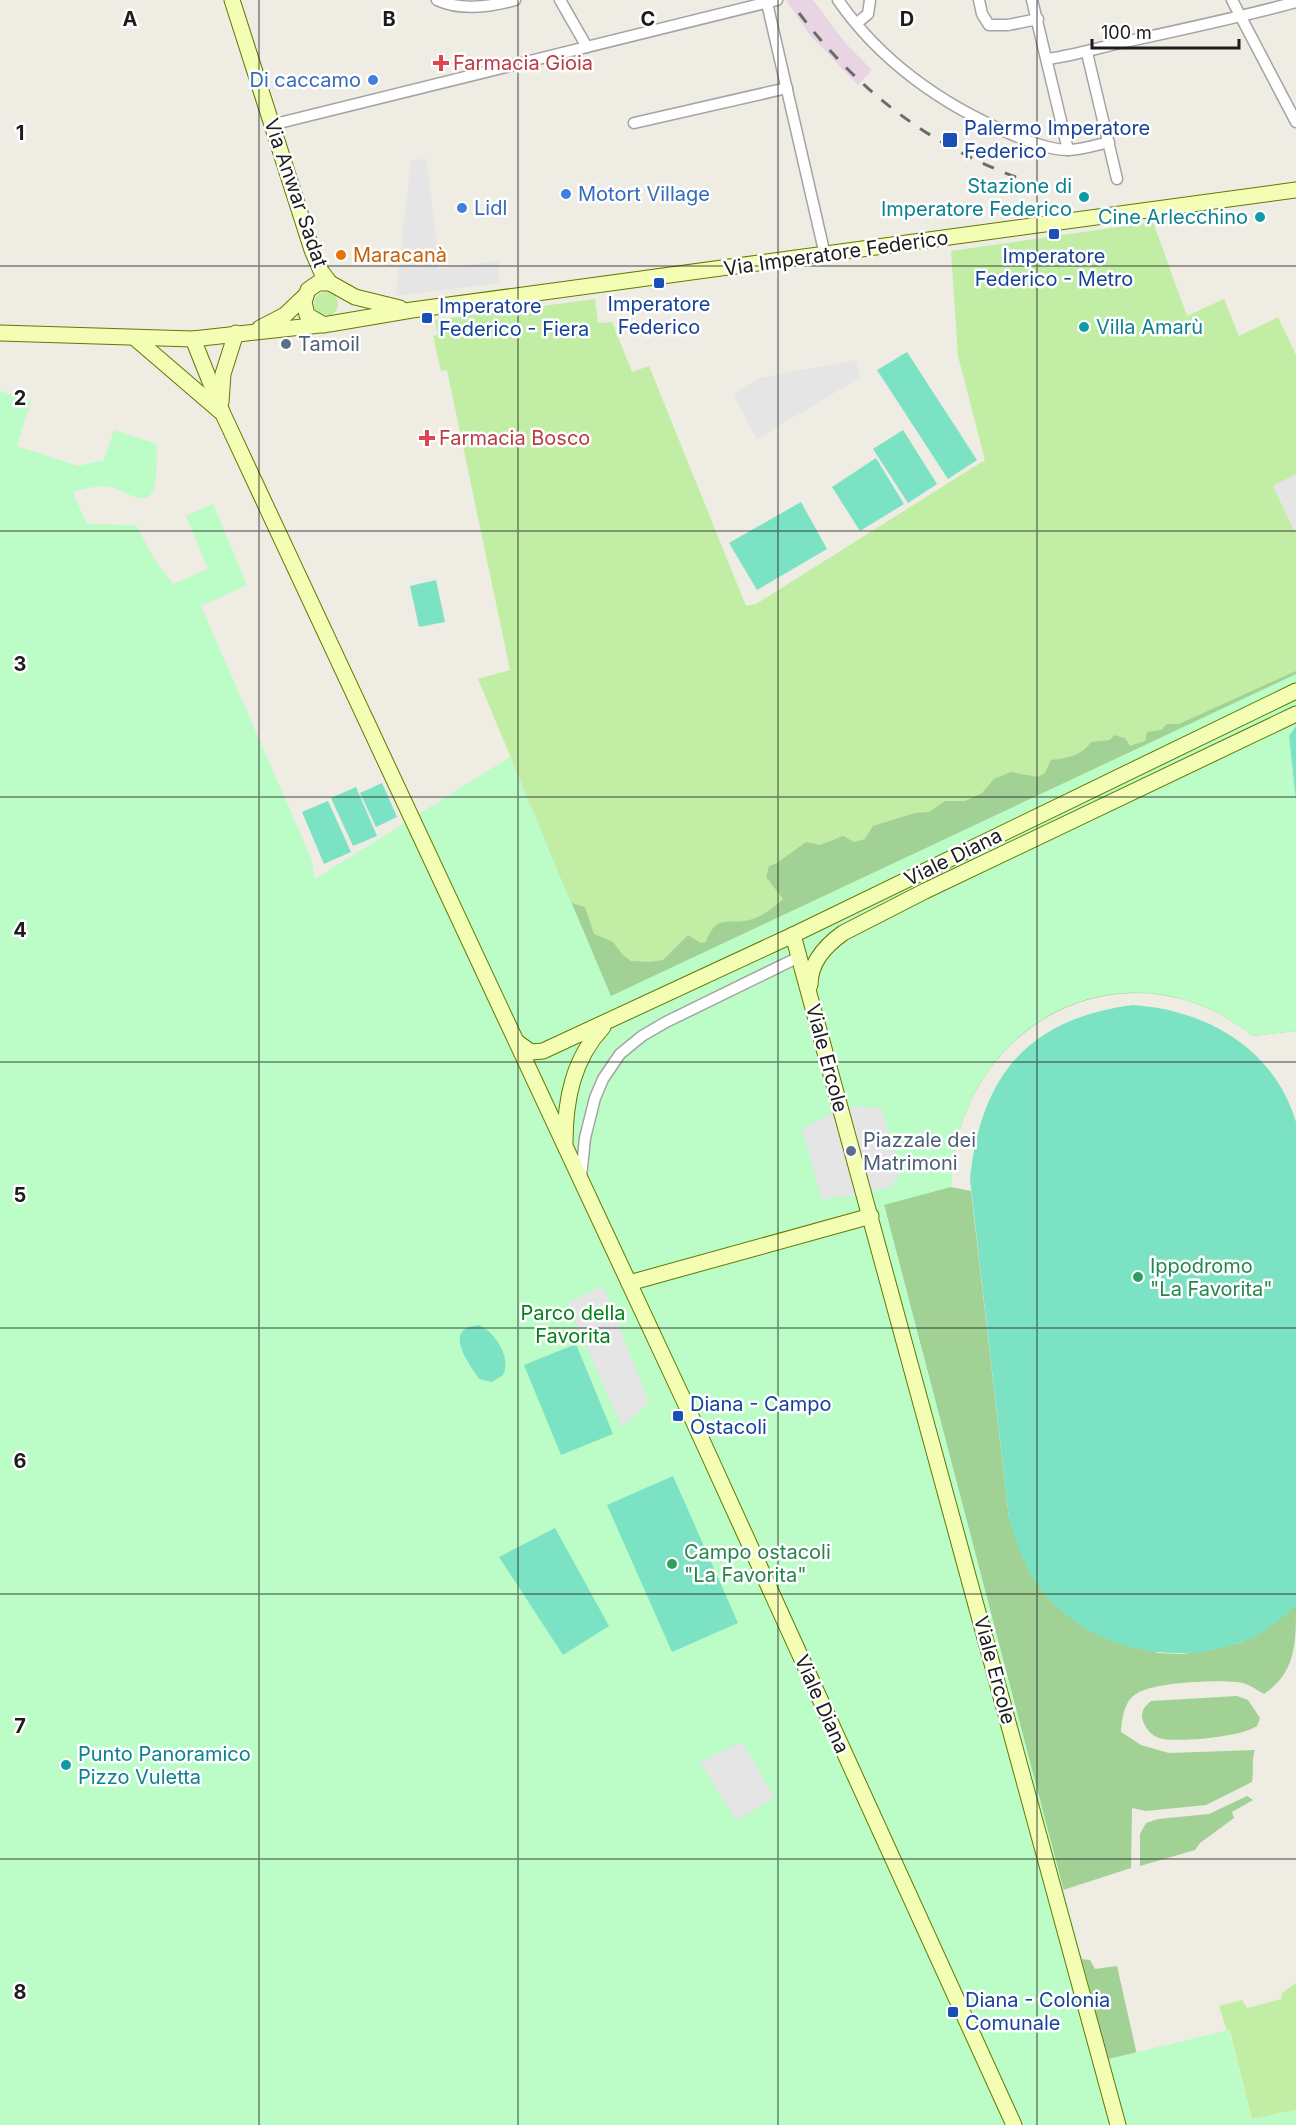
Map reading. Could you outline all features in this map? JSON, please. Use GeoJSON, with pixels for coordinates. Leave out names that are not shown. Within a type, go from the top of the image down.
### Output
{"type":"FeatureCollection","features":[{"type":"Feature","properties":{"kind":"street","name":"Via Anwar Sadat"},"geometry":{"type":"LineString","coordinates":[[232,0],[312,250],[321,271],[330,283]]}},
{"type":"Feature","properties":{"kind":"street"},"geometry":{"type":"LineString","coordinates":[[437,0],[450,6],[492,7],[515,0]]}},
{"type":"Feature","properties":{"kind":"street"},"geometry":{"type":"LineString","coordinates":[[560,0],[587,46]]}},
{"type":"Feature","properties":{"kind":"street"},"geometry":{"type":"LineString","coordinates":[[726,0],[730,12]]}},
{"type":"Feature","properties":{"kind":"street"},"geometry":{"type":"LineString","coordinates":[[837,0],[881,51],[930,91],[980,121],[1030,142],[1068,150],[1109,142]]}},
{"type":"Feature","properties":{"kind":"street"},"geometry":{"type":"LineString","coordinates":[[856,23],[868,14],[870,0]]}},
{"type":"Feature","properties":{"kind":"street"},"geometry":{"type":"LineString","coordinates":[[979,0],[982,14],[990,25],[1008,25],[1038,20]]}},
{"type":"Feature","properties":{"kind":"street"},"geometry":{"type":"LineString","coordinates":[[1032,0],[1068,150]]}},
{"type":"Feature","properties":{"kind":"street"},"geometry":{"type":"LineString","coordinates":[[1232,0],[1296,122]]}},
{"type":"Feature","properties":{"kind":"street"},"geometry":{"type":"LineString","coordinates":[[271,125],[772,1],[787,88],[825,255]]}},
{"type":"Feature","properties":{"kind":"street"},"geometry":{"type":"LineString","coordinates":[[1048,59],[1088,53],[1111,45],[1241,17],[1296,2]]}},
{"type":"Feature","properties":{"kind":"street"},"geometry":{"type":"LineString","coordinates":[[1088,53],[1117,179]]}},
{"type":"Feature","properties":{"kind":"street"},"geometry":{"type":"LineString","coordinates":[[634,123],[787,88]]}},
{"type":"Feature","properties":{"kind":"street","name":"Via Imperatore Federico"},"geometry":{"type":"LineString","coordinates":[[412,310],[1296,190]]}},
{"type":"Feature","properties":{"kind":"street"},"geometry":{"type":"LineString","coordinates":[[223,414],[220,393],[244,332],[285,315],[318,283],[330,283],[344,292],[382,306],[412,310]]}},
{"type":"Feature","properties":{"kind":"street"},"geometry":{"type":"LineString","coordinates":[[329,324],[346,310],[344,292]]}},
{"type":"Feature","properties":{"kind":"street"},"geometry":{"type":"LineString","coordinates":[[305,296],[304,309],[307,315],[329,324]]}},
{"type":"Feature","properties":{"kind":"street"},"geometry":{"type":"LineString","coordinates":[[0,333],[193,339],[329,324],[412,310]]}},
{"type":"Feature","properties":{"kind":"street"},"geometry":{"type":"LineString","coordinates":[[136,339],[223,414]]}},
{"type":"Feature","properties":{"kind":"street"},"geometry":{"type":"LineString","coordinates":[[193,339],[223,414],[514,1038]]}},
{"type":"Feature","properties":{"kind":"street","name":"Viale Diana"},"geometry":{"type":"LineString","coordinates":[[514,1038],[525,1049],[537,1052],[610,1021],[793,935],[1296,691]]}},
{"type":"Feature","properties":{"kind":"street","name":"Viale Diana"},"geometry":{"type":"LineString","coordinates":[[810,994],[810,980],[817,959],[832,941],[843,933],[1296,714]]}},
{"type":"Feature","properties":{"kind":"street","name":"Viale Ercole"},"geometry":{"type":"LineString","coordinates":[[793,935],[1118,2125]]}},
{"type":"Feature","properties":{"kind":"street","name":"Viale Diana"},"geometry":{"type":"LineString","coordinates":[[581,1182],[581,1160],[596,1098],[603,1079],[620,1054],[642,1036],[666,1022],[799,957]]}},
{"type":"Feature","properties":{"kind":"street","name":"Viale Diana"},"geometry":{"type":"LineString","coordinates":[[565,1147],[567,1106],[576,1069],[592,1039],[610,1021]]}},
{"type":"Feature","properties":{"kind":"street","name":"Viale Diana"},"geometry":{"type":"LineString","coordinates":[[514,1038],[629,1283],[1014,2125]]}},
{"type":"Feature","properties":{"kind":"street"},"geometry":{"type":"LineString","coordinates":[[629,1283],[871,1216]]}},
{"type":"Feature","properties":{"kind":"shaded area"},"geometry":{"type":"Polygon","coordinates":[[[786,0],[813,0],[846,44],[872,70],[858,85],[809,34],[786,0]]]}},
{"type":"Feature","properties":{"kind":"shaded area"},"geometry":{"type":"Polygon","coordinates":[[[426,159],[439,256],[436,257],[438,269],[498,261],[500,283],[396,296],[411,160],[426,159]]]}},
{"type":"Feature","properties":{"kind":"shaded area"},"geometry":{"type":"Polygon","coordinates":[[[855,360],[861,377],[757,439],[733,394],[760,378],[855,360]]]}},
{"type":"Feature","properties":{"kind":"shaded area"},"geometry":{"type":"Polygon","coordinates":[[[1296,474],[1296,530],[1294,531],[1273,486],[1296,474]]]}},
{"type":"Feature","properties":{"kind":"shaded area","name":"Piazzale dei Matrimoni"},"geometry":{"type":"Polygon","coordinates":[[[858,1106],[882,1109],[900,1172],[891,1187],[822,1199],[802,1129],[828,1115],[858,1106]]]}},
{"type":"Feature","properties":{"kind":"shaded area"},"geometry":{"type":"Polygon","coordinates":[[[603,1286],[649,1403],[622,1427],[567,1303],[603,1286]]]}},
{"type":"Feature","properties":{"kind":"shaded area"},"geometry":{"type":"Polygon","coordinates":[[[742,1742],[775,1798],[736,1820],[700,1762],[742,1742]]]}},
{"type":"Feature","properties":{"kind":"green space"},"geometry":{"type":"Polygon","coordinates":[[[1153,222],[1187,316],[1224,299],[1239,336],[1278,317],[1296,355],[1296,674],[611,996],[478,679],[510,670],[447,370],[441,371],[433,336],[438,335],[435,320],[595,299],[598,323],[612,322],[632,372],[649,366],[746,606],[756,604],[985,460],[958,356],[951,251],[1153,222]]]}},
{"type":"Feature","properties":{"kind":"green space"},"geometry":{"type":"Polygon","coordinates":[[[326,292],[334,296],[338,304],[334,312],[326,316],[318,312],[314,304],[318,296],[326,292]]]}},
{"type":"Feature","properties":{"kind":"green space"},"geometry":{"type":"Polygon","coordinates":[[[907,352],[977,460],[948,479],[877,370],[907,352]]]}},
{"type":"Feature","properties":{"kind":"green space","name":"Parco della Favorita"},"geometry":{"type":"Polygon","coordinates":[[[0,391],[31,401],[17,446],[78,466],[104,460],[114,430],[157,444],[156,480],[150,496],[140,498],[115,488],[106,487],[88,488],[73,493],[87,524],[136,525],[156,562],[173,584],[208,569],[186,516],[213,504],[247,585],[201,606],[311,858],[315,879],[510,757],[611,996],[1296,674],[1296,726],[1291,762],[1296,800],[1296,1031],[1253,1036],[1203,1006],[1151,993],[1101,996],[1054,1012],[1014,1041],[981,1081],[960,1130],[951,1187],[884,1205],[1108,2059],[1229,2030],[1252,2119],[1296,2110],[1296,2125],[0,2125],[0,391]]]}},
{"type":"Feature","properties":{"kind":"green space"},"geometry":{"type":"Polygon","coordinates":[[[903,430],[937,484],[908,503],[873,449],[903,430]]]}},
{"type":"Feature","properties":{"kind":"green space"},"geometry":{"type":"Polygon","coordinates":[[[876,458],[904,504],[860,531],[832,487],[876,458]]]}},
{"type":"Feature","properties":{"kind":"green space"},"geometry":{"type":"Polygon","coordinates":[[[801,502],[827,549],[757,590],[729,543],[801,502]]]}},
{"type":"Feature","properties":{"kind":"green space"},"geometry":{"type":"Polygon","coordinates":[[[436,580],[445,622],[419,627],[410,586],[436,580]]]}},
{"type":"Feature","properties":{"kind":"green space"},"geometry":{"type":"Polygon","coordinates":[[[1296,671],[1296,687],[596,1018],[510,757],[572,903],[585,907],[594,934],[613,942],[631,961],[650,962],[663,960],[688,935],[701,943],[706,942],[714,927],[719,924],[754,919],[776,906],[783,899],[766,877],[769,866],[777,863],[806,842],[820,845],[843,836],[854,842],[865,839],[873,826],[915,813],[929,812],[945,801],[965,801],[982,793],[994,779],[1011,772],[1038,777],[1045,773],[1051,760],[1074,756],[1091,742],[1110,740],[1114,735],[1125,738],[1130,746],[1145,741],[1147,732],[1161,730],[1167,724],[1179,724],[1296,671]]]}},
{"type":"Feature","properties":{"kind":"green space"},"geometry":{"type":"Polygon","coordinates":[[[1296,726],[1291,762],[1296,800],[1296,1031],[1253,1036],[1203,1006],[1152,994],[1102,996],[1055,1013],[1014,1042],[981,1081],[960,1130],[951,1187],[971,1191],[1009,1518],[1157,1653],[1183,1654],[1240,1643],[1296,1605],[1296,1632],[1292,1656],[1282,1676],[1264,1694],[1246,1684],[1233,1682],[1172,1684],[1136,1694],[1126,1706],[1123,1716],[1121,1732],[1141,1745],[1169,1753],[1255,1750],[1252,1782],[1206,1805],[1146,1811],[1132,1808],[1131,1868],[1063,1890],[884,1205],[829,957],[1296,726]]]}},
{"type":"Feature","properties":{"kind":"green space"},"geometry":{"type":"Polygon","coordinates":[[[1296,726],[1296,800],[1289,736],[1296,726]]]}},
{"type":"Feature","properties":{"kind":"green space"},"geometry":{"type":"Polygon","coordinates":[[[382,783],[397,817],[376,827],[360,793],[382,783]]]}},
{"type":"Feature","properties":{"kind":"green space"},"geometry":{"type":"Polygon","coordinates":[[[356,787],[377,836],[353,846],[331,798],[356,787]]]}},
{"type":"Feature","properties":{"kind":"green space"},"geometry":{"type":"Polygon","coordinates":[[[328,801],[351,852],[324,864],[302,812],[328,801]]]}},
{"type":"Feature","properties":{"kind":"green space","name":"Ippodromo \"La Favorita\""},"geometry":{"type":"Polygon","coordinates":[[[1133,1005],[1160,1008],[1186,1015],[1234,1038],[1272,1073],[1286,1096],[1296,1122],[1296,1605],[1262,1632],[1239,1643],[1211,1650],[1183,1653],[1154,1652],[1126,1646],[1099,1636],[1075,1622],[1053,1603],[1035,1581],[1023,1558],[1009,1518],[970,1179],[985,1110],[998,1082],[1016,1059],[1038,1039],[1064,1024],[1096,1012],[1133,1005]]]}},
{"type":"Feature","properties":{"kind":"green space"},"geometry":{"type":"Polygon","coordinates":[[[479,1325],[491,1333],[504,1354],[503,1375],[492,1382],[479,1379],[461,1347],[462,1332],[479,1325]]]}},
{"type":"Feature","properties":{"kind":"green space"},"geometry":{"type":"Polygon","coordinates":[[[576,1344],[613,1434],[561,1455],[524,1365],[576,1344]]]}},
{"type":"Feature","properties":{"kind":"green space","name":"Campo ostacoli \"La Favorita\""},"geometry":{"type":"Polygon","coordinates":[[[673,1476],[738,1623],[672,1652],[607,1505],[673,1476]]]}},
{"type":"Feature","properties":{"kind":"green space"},"geometry":{"type":"Polygon","coordinates":[[[555,1528],[609,1626],[563,1655],[499,1557],[555,1528]]]}},
{"type":"Feature","properties":{"kind":"green space"},"geometry":{"type":"Polygon","coordinates":[[[1237,1696],[1248,1700],[1260,1718],[1257,1726],[1226,1736],[1163,1739],[1151,1733],[1142,1718],[1143,1710],[1151,1701],[1237,1696]]]}},
{"type":"Feature","properties":{"kind":"green space"},"geometry":{"type":"Polygon","coordinates":[[[1247,1796],[1253,1800],[1232,1812],[1234,1818],[1200,1843],[1195,1850],[1140,1866],[1140,1834],[1146,1823],[1158,1819],[1209,1814],[1247,1796]]]}},
{"type":"Feature","properties":{"kind":"green space"},"geometry":{"type":"Polygon","coordinates":[[[1081,1959],[1090,1960],[1095,1969],[1117,1966],[1139,2064],[1125,2125],[1081,1959]]]}},
{"type":"Feature","properties":{"kind":"green space"},"geometry":{"type":"Polygon","coordinates":[[[1296,1983],[1296,2110],[1252,2119],[1230,2031],[1227,2031],[1219,2006],[1242,2000],[1247,2008],[1281,1999],[1282,1993],[1296,1983]]]}},
{"type":"Feature","properties":{"kind":"railway"},"geometry":{"type":"LineString","coordinates":[[799,13],[846,67],[899,113],[958,151],[1024,180]]}},
{"type":"Feature","properties":{"kind":"place","name":"Farmacia Gioia"},"geometry":{"type":"Point","coordinates":[441,63]}},
{"type":"Feature","properties":{"kind":"place","name":"Di caccamo"},"geometry":{"type":"Point","coordinates":[373,80]}},
{"type":"Feature","properties":{"kind":"place","name":"Palermo Imperatore Federico"},"geometry":{"type":"Point","coordinates":[950,140]}},
{"type":"Feature","properties":{"kind":"place","name":"Motort Village"},"geometry":{"type":"Point","coordinates":[566,194]}},
{"type":"Feature","properties":{"kind":"place","name":"Stazione di Imperatore Federico"},"geometry":{"type":"Point","coordinates":[1084,197]}},
{"type":"Feature","properties":{"kind":"place","name":"Lidl"},"geometry":{"type":"Point","coordinates":[462,208]}},
{"type":"Feature","properties":{"kind":"place","name":"Cine Arlecchino"},"geometry":{"type":"Point","coordinates":[1260,217]}},
{"type":"Feature","properties":{"kind":"place","name":"Imperatore Federico - Metro"},"geometry":{"type":"Point","coordinates":[1054,234]}},
{"type":"Feature","properties":{"kind":"place","name":"Maracanà"},"geometry":{"type":"Point","coordinates":[341,255]}},
{"type":"Feature","properties":{"kind":"place","name":"Imperatore Federico"},"geometry":{"type":"Point","coordinates":[659,283]}},
{"type":"Feature","properties":{"kind":"place","name":"Imperatore Federico - Fiera"},"geometry":{"type":"Point","coordinates":[427,318]}},
{"type":"Feature","properties":{"kind":"place","name":"Villa Amarù"},"geometry":{"type":"Point","coordinates":[1084,327]}},
{"type":"Feature","properties":{"kind":"place","name":"Tamoil"},"geometry":{"type":"Point","coordinates":[286,344]}},
{"type":"Feature","properties":{"kind":"place","name":"Farmacia Bosco"},"geometry":{"type":"Point","coordinates":[427,438]}},
{"type":"Feature","properties":{"kind":"place","name":"Piazzale dei Matrimoni"},"geometry":{"type":"Point","coordinates":[851,1151]}},
{"type":"Feature","properties":{"kind":"place","name":"Ippodromo \"La Favorita\""},"geometry":{"type":"Point","coordinates":[1138,1277]}},
{"type":"Feature","properties":{"kind":"place","name":"Diana - Campo Ostacoli"},"geometry":{"type":"Point","coordinates":[678,1416]}},
{"type":"Feature","properties":{"kind":"place","name":"Campo ostacoli \"La Favorita\""},"geometry":{"type":"Point","coordinates":[672,1564]}},
{"type":"Feature","properties":{"kind":"place","name":"Punto Panoramico Pizzo Vuletta"},"geometry":{"type":"Point","coordinates":[66,1765]}},
{"type":"Feature","properties":{"kind":"place","name":"Diana - Colonia Comunale"},"geometry":{"type":"Point","coordinates":[953,2012]}}]}
